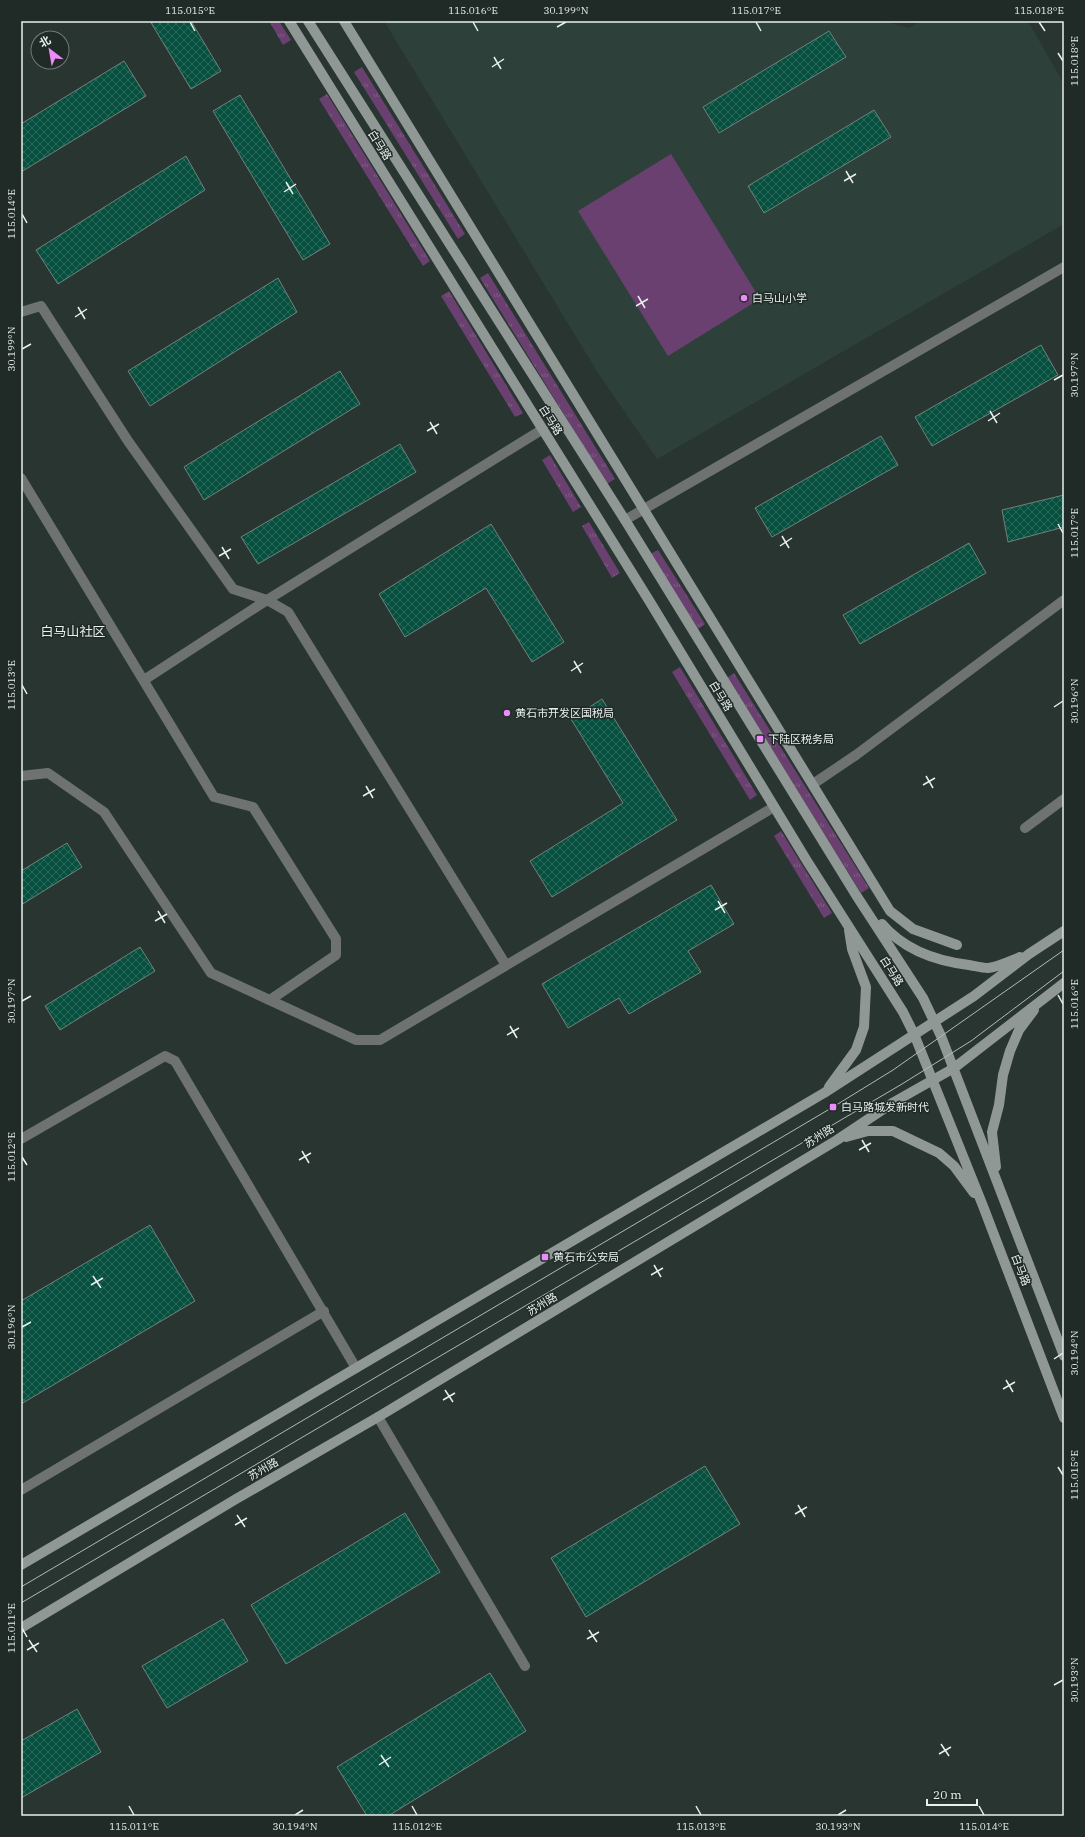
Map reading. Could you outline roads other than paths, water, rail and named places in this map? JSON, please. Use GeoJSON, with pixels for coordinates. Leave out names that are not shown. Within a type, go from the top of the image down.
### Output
{"type":"FeatureCollection","features":[{"type":"Feature","properties":{"kind":"street","name":"白马路"},"geometry":{"type":"LineString","coordinates":[[289,21],[543,429],[774,807],[903,1012],[914,1034],[983,1206],[1064,1418]]}},
{"type":"Feature","properties":{"kind":"street"},"geometry":{"type":"LineString","coordinates":[[344,21],[890,911],[913,929],[957,945]]}},
{"type":"Feature","properties":{"kind":"street","name":"白马路"},"geometry":{"type":"LineString","coordinates":[[310,22],[625,520],[856,895],[923,998],[935,1020],[954,1068],[1064,1356]]}},
{"type":"Feature","properties":{"kind":"street"},"geometry":{"type":"LineString","coordinates":[[625,520],[1064,267]]}},
{"type":"Feature","properties":{"kind":"street"},"geometry":{"type":"LineString","coordinates":[[21,312],[41,306],[128,441],[233,589],[267,600],[288,612],[506,965]]}},
{"type":"Feature","properties":{"kind":"street"},"geometry":{"type":"LineString","coordinates":[[144,680],[267,600],[543,429]]}},
{"type":"Feature","properties":{"kind":"street"},"geometry":{"type":"LineString","coordinates":[[21,478],[214,798],[253,807],[336,939],[336,955],[270,1000]]}},
{"type":"Feature","properties":{"kind":"street"},"geometry":{"type":"LineString","coordinates":[[813,784],[856,755],[1064,600]]}},
{"type":"Feature","properties":{"kind":"street"},"geometry":{"type":"LineString","coordinates":[[21,776],[48,773],[104,812],[211,973],[356,1040],[380,1040],[774,807]]}},
{"type":"Feature","properties":{"kind":"street"},"geometry":{"type":"LineString","coordinates":[[1025,828],[1064,799]]}},
{"type":"Feature","properties":{"kind":"street"},"geometry":{"type":"LineString","coordinates":[[856,895],[890,934],[912,948],[931,957],[951,963],[988,968],[1029,954]]}},
{"type":"Feature","properties":{"kind":"street"},"geometry":{"type":"LineString","coordinates":[[824,1093],[856,1050],[864,1027],[866,987],[852,948],[848,924]]}},
{"type":"Feature","properties":{"kind":"street"},"geometry":{"type":"LineString","coordinates":[[21,1565],[824,1093],[974,996],[1029,954],[1064,931]]}},
{"type":"Feature","properties":{"kind":"street","name":"苏州路"},"geometry":{"type":"LineString","coordinates":[[21,1628],[236,1499],[378,1417],[837,1140],[894,1102],[932,1079],[954,1068],[1064,983]]}},
{"type":"Feature","properties":{"kind":"street"},"geometry":{"type":"LineString","coordinates":[[1004,1198],[996,1166],[992,1132],[999,1105],[1003,1075],[1010,1051],[1019,1030],[1042,1000]]}},
{"type":"Feature","properties":{"kind":"street"},"geometry":{"type":"LineString","coordinates":[[21,1139],[165,1056],[175,1061],[324,1311],[356,1368]]}},
{"type":"Feature","properties":{"kind":"street"},"geometry":{"type":"LineString","coordinates":[[837,1140],[868,1131],[893,1131],[939,1153],[954,1166],[983,1206]]}},
{"type":"Feature","properties":{"kind":"street"},"geometry":{"type":"LineString","coordinates":[[21,1490],[324,1311]]}},
{"type":"Feature","properties":{"kind":"street"},"geometry":{"type":"LineString","coordinates":[[378,1417],[525,1666]]}},
{"type":"Feature","properties":{"kind":"tram line"},"geometry":{"type":"LineString","coordinates":[[21,1587],[833,1107],[893,1070],[1064,950]]}},
{"type":"Feature","properties":{"kind":"tram line"},"geometry":{"type":"LineString","coordinates":[[21,1603],[902,1084],[971,1041],[1064,971]]}},
{"type":"Feature","properties":{"kind":"place","name":"白马山小学"},"geometry":{"type":"Point","coordinates":[744,298]}},
{"type":"Feature","properties":{"kind":"place","name":"黄石市开发区国税局"},"geometry":{"type":"Point","coordinates":[507,713]}},
{"type":"Feature","properties":{"kind":"place","name":"下陆区税务局"},"geometry":{"type":"Point","coordinates":[760,739]}},
{"type":"Feature","properties":{"kind":"place","name":"白马路城发新时代"},"geometry":{"type":"Point","coordinates":[833,1107]}},
{"type":"Feature","properties":{"kind":"place","name":"黄石市公安局"},"geometry":{"type":"Point","coordinates":[545,1257]}},
{"type":"Feature","properties":{"kind":"district","name":"白马山社区"},"geometry":{"type":"Point","coordinates":[73,631]}}]}
